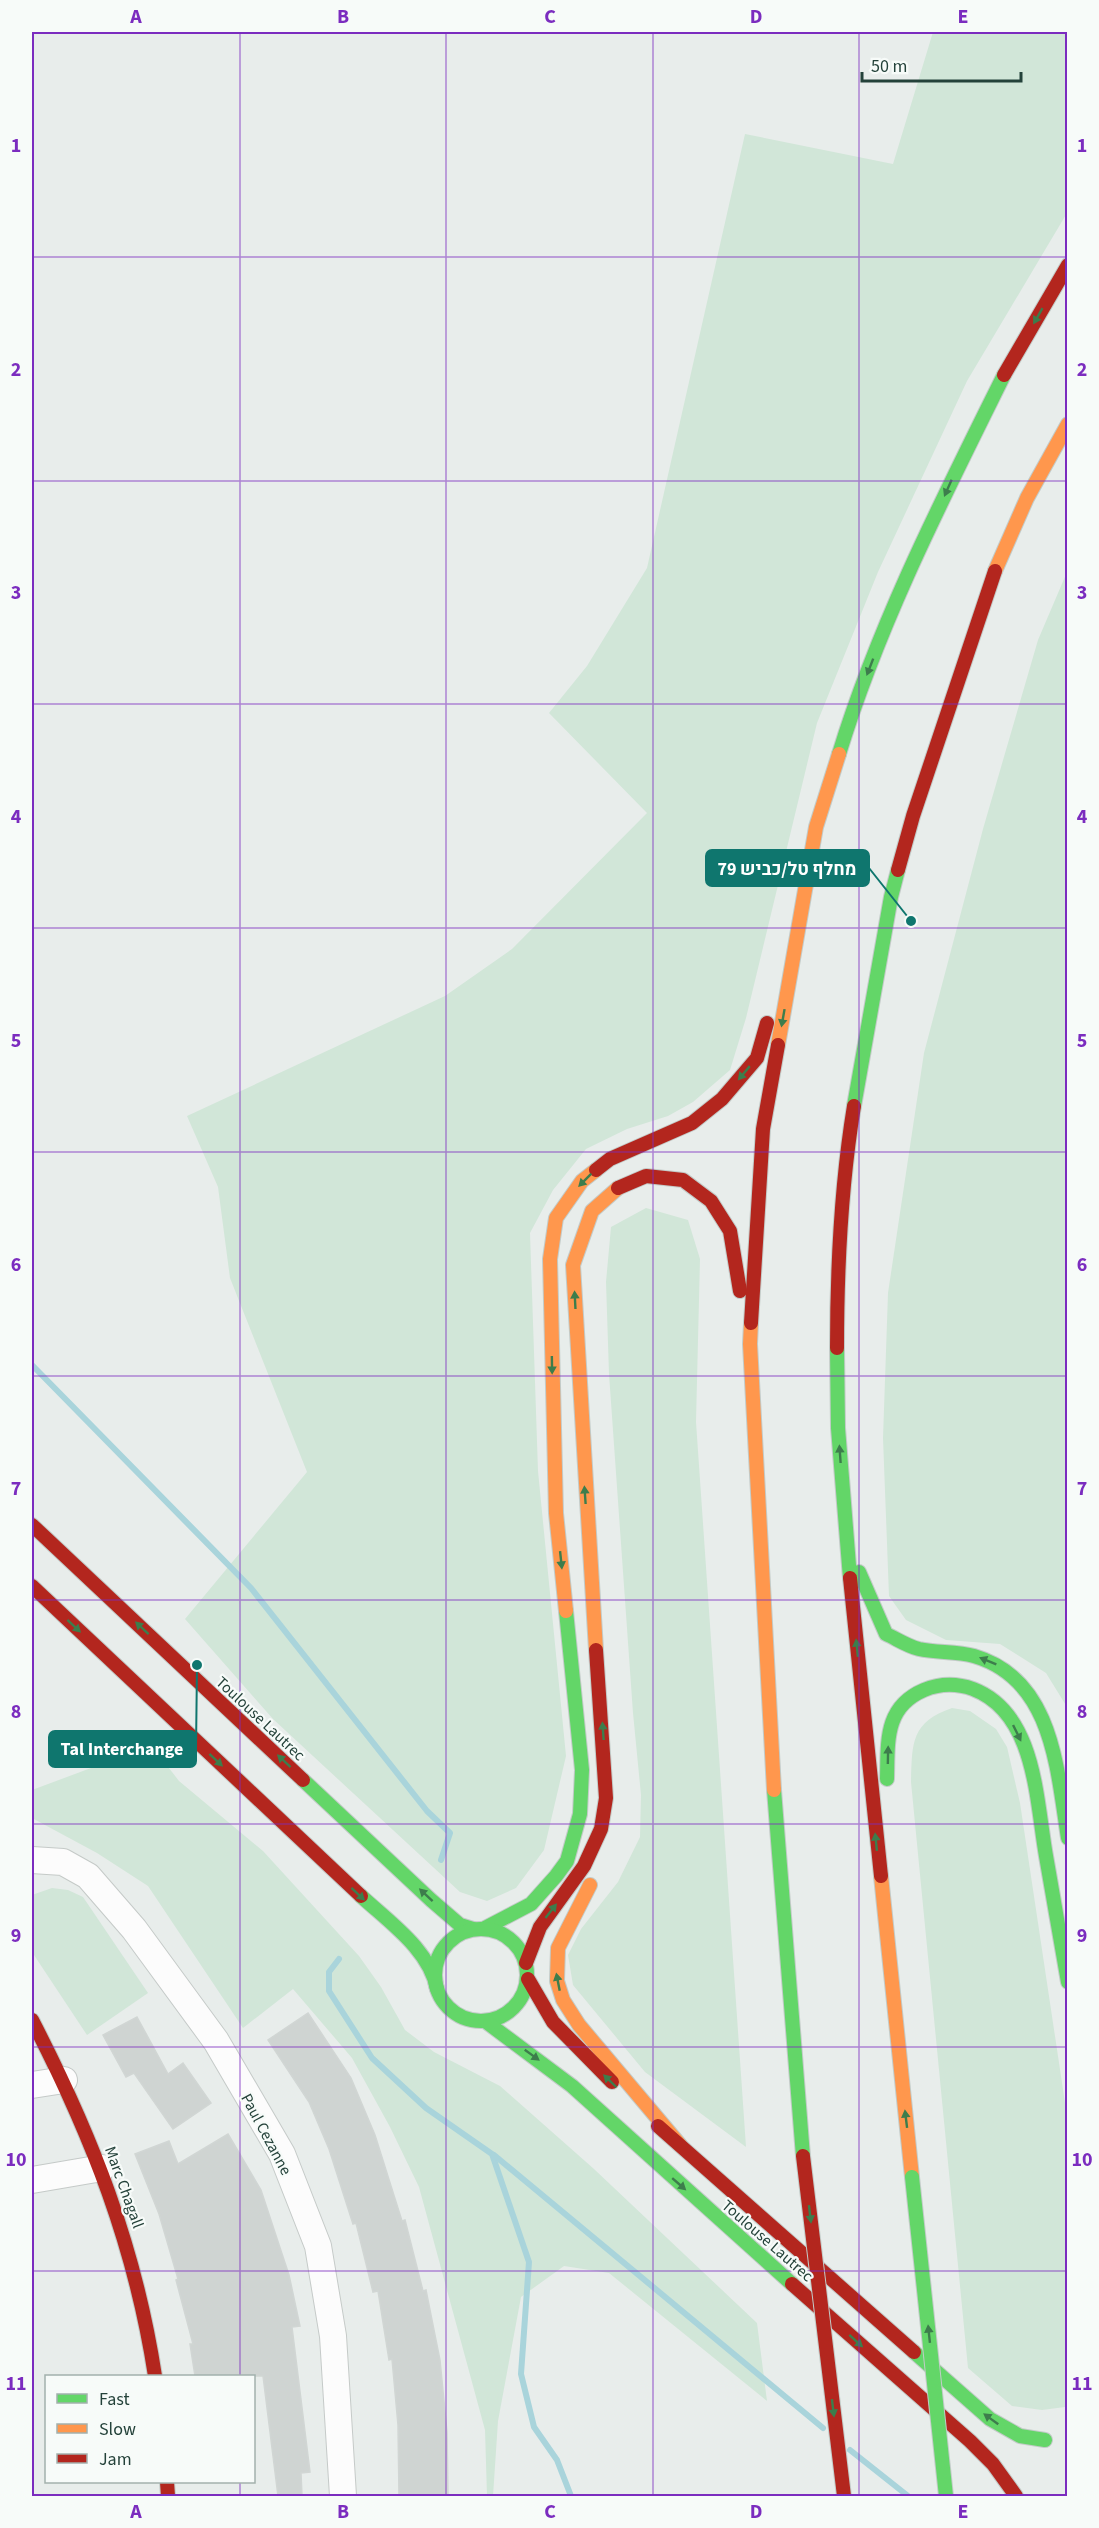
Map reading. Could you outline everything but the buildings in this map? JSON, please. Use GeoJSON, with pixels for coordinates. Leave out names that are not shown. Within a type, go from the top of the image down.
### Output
{"type":"FeatureCollection","features":[{"type":"Feature","properties":{"kind":"main road"},"geometry":{"type":"LineString","coordinates":[[844,2496],[803,2156],[768,1714],[750,1344],[763,1129],[820,816],[847,727],[885,630],[952,479],[1011,361],[1068,265]]}},
{"type":"Feature","properties":{"kind":"main road"},"geometry":{"type":"LineString","coordinates":[[946,2496],[894,2024],[845,1535],[838,1428],[837,1274],[849,1137],[891,897],[917,805],[993,576],[1027,498],[1068,424]]}},
{"type":"Feature","properties":{"kind":"main road"},"geometry":{"type":"LineString","coordinates":[[437,1989],[435,1973],[438,1958],[452,1939],[531,1904],[556,1876],[567,1860],[580,1814],[582,1770],[556,1513],[550,1259],[556,1218],[582,1181],[610,1159],[692,1123],[722,1099],[757,1058],[803,900]]}},
{"type":"Feature","properties":{"kind":"main road"},"geometry":{"type":"LineString","coordinates":[[680,2145],[579,2025],[563,2000],[557,1981],[558,1947],[594,1875],[607,1829],[582,1450],[573,1265],[580,1238],[592,1211],[618,1188],[646,1176],[682,1180],[711,1201],[730,1231],[750,1344]]}},
{"type":"Feature","properties":{"kind":"main road","name":"Toulouse Lautrec"},"geometry":{"type":"LineString","coordinates":[[32,1525],[431,1900],[460,1925],[479,1928]]}},
{"type":"Feature","properties":{"kind":"main road"},"geometry":{"type":"LineString","coordinates":[[845,1535],[870,1602],[886,1634],[911,1646],[973,1656],[992,1662],[1012,1673],[1028,1688],[1041,1708],[1049,1730],[1068,1838]]}},
{"type":"Feature","properties":{"kind":"main road"},"geometry":{"type":"LineString","coordinates":[[32,1586],[415,1947],[434,1972],[437,1989],[444,2003],[455,2013],[469,2020],[485,2021],[509,2012],[522,1997],[528,1979],[526,1963],[511,1939],[499,1932],[479,1928]]}},
{"type":"Feature","properties":{"kind":"main road"},"geometry":{"type":"LineString","coordinates":[[894,2024],[887,1786],[889,1727],[899,1708],[921,1690],[950,1684],[980,1693],[999,1704],[1014,1724],[1029,1758],[1068,1982]]}},
{"type":"Feature","properties":{"kind":"main road"},"geometry":{"type":"LineString","coordinates":[[526,1963],[541,1926],[571,1887],[596,1845],[603,1821],[606,1798]]}},
{"type":"Feature","properties":{"kind":"main road","name":"Toulouse Lautrec"},"geometry":{"type":"LineString","coordinates":[[528,1979],[537,2004],[551,2021],[630,2100],[990,2419],[1020,2436],[1051,2439],[1028,2452]]}},
{"type":"Feature","properties":{"kind":"main road","name":"Marc Chagall"},"geometry":{"type":"LineString","coordinates":[[32,2020],[64,2080],[102,2168],[132,2253],[155,2375]]}},
{"type":"Feature","properties":{"kind":"main road","name":"Toulouse Lautrec"},"geometry":{"type":"LineString","coordinates":[[485,2021],[572,2086],[660,2168],[961,2433],[993,2464],[1016,2496]]}},
{"type":"Feature","properties":{"kind":"main road"},"geometry":{"type":"LineString","coordinates":[[1016,2496],[1014,2484],[1017,2470]]}},
{"type":"Feature","properties":{"kind":"street","name":"Paul Cezanne"},"geometry":{"type":"LineString","coordinates":[[32,1860],[63,1862],[88,1876],[134,1929],[216,2041],[282,2154],[318,2246],[333,2336],[343,2496]]}},
{"type":"Feature","properties":{"kind":"street"},"geometry":{"type":"LineString","coordinates":[[32,2085],[64,2080]]}},
{"type":"Feature","properties":{"kind":"street"},"geometry":{"type":"LineString","coordinates":[[32,2180],[102,2168]]}},
{"type":"Feature","properties":{"kind":"green space"},"geometry":{"type":"Polygon","coordinates":[[[933,32],[1067,32],[1067,213],[967,381],[878,572],[817,723],[746,1018],[730,1070],[693,1102],[668,1116],[627,1129],[586,1149],[553,1190],[530,1233],[538,1471],[566,1756],[544,1850],[516,1888],[487,1901],[460,1892],[273,1719],[185,1619],[307,1472],[230,1278],[218,1187],[187,1116],[445,996],[512,949],[647,813],[549,713],[587,666],[647,568],[745,134],[893,164],[933,32]]]}},
{"type":"Feature","properties":{"kind":"green space"},"geometry":{"type":"Polygon","coordinates":[[[1067,572],[1067,1707],[1046,1673],[1000,1644],[946,1640],[906,1620],[889,1596],[883,1438],[888,1293],[924,1053],[983,829],[1038,640],[1067,572]]]}},
{"type":"Feature","properties":{"kind":"green space"},"geometry":{"type":"Polygon","coordinates":[[[646,1208],[688,1220],[700,1259],[696,1422],[746,2147],[645,2072],[573,1985],[568,1955],[581,1929],[618,1882],[640,1837],[641,1795],[609,1374],[606,1282],[611,1227],[646,1208]]]}},
{"type":"Feature","properties":{"kind":"green space"},"geometry":{"type":"Polygon","coordinates":[[[952,1708],[970,1711],[996,1729],[1007,1747],[1020,1803],[1067,2116],[1068,2405],[1065,2407],[1042,2410],[1012,2406],[968,2368],[911,1782],[914,1745],[921,1727],[928,1720],[952,1708]]]}},
{"type":"Feature","properties":{"kind":"green space"},"geometry":{"type":"Polygon","coordinates":[[[148,1741],[179,1781],[263,1851],[359,1956],[381,1987],[405,2030],[434,2052],[500,2086],[594,2169],[757,2323],[767,2401],[609,2273],[564,2266],[521,2297],[498,2421],[493,2496],[487,2496],[485,2430],[419,2187],[390,2127],[352,2058],[293,1989],[243,2028],[148,1886],[97,1853],[32,1818],[32,1790],[91,1768],[124,1750],[148,1741]]]}},
{"type":"Feature","properties":{"kind":"green space"},"geometry":{"type":"Polygon","coordinates":[[[52,1888],[68,1890],[83,1897],[148,1993],[87,2035],[32,1952],[32,1895],[52,1888]]]}},
{"type":"Feature","properties":{"kind":"waterway"},"geometry":{"type":"LineString","coordinates":[[32,1365],[251,1588],[427,1811],[450,1833],[441,1860]]}},
{"type":"Feature","properties":{"kind":"waterway"},"geometry":{"type":"LineString","coordinates":[[339,1959],[329,1972],[329,1991],[372,2058],[426,2108],[492,2154],[529,2262],[521,2374],[534,2427],[557,2460],[571,2496]]}},
{"type":"Feature","properties":{"kind":"waterway"},"geometry":{"type":"LineString","coordinates":[[494,2155],[823,2428]]}},
{"type":"Feature","properties":{"kind":"waterway"},"geometry":{"type":"LineString","coordinates":[[850,2450],[908,2496]]}},
{"type":"Feature","properties":{"kind":"traffic: fast"},"geometry":{"type":"LineString","coordinates":[[839,754],[855,705],[893,609],[936,514],[1004,375]]}},
{"type":"Feature","properties":{"kind":"traffic: fast"},"geometry":{"type":"LineString","coordinates":[[854,1106],[891,897],[898,870]]}},
{"type":"Feature","properties":{"kind":"traffic: fast"},"geometry":{"type":"LineString","coordinates":[[837,1348],[838,1428],[850,1578]]}},
{"type":"Feature","properties":{"kind":"traffic: fast"},"geometry":{"type":"LineString","coordinates":[[859,1572],[886,1634],[919,1649],[974,1656],[1000,1668],[1020,1684],[1036,1706],[1046,1730],[1060,1784],[1068,1838]]}},
{"type":"Feature","properties":{"kind":"traffic: fast"},"geometry":{"type":"LineString","coordinates":[[485,1928],[531,1904],[556,1876],[567,1861],[580,1814],[582,1770],[566,1611]]}},
{"type":"Feature","properties":{"kind":"traffic: fast"},"geometry":{"type":"LineString","coordinates":[[887,1779],[889,1739],[895,1716],[901,1706],[911,1697],[924,1690],[948,1685],[973,1689],[994,1701],[1010,1717],[1021,1738],[1035,1785],[1068,1982]]}},
{"type":"Feature","properties":{"kind":"traffic: fast"},"geometry":{"type":"LineString","coordinates":[[303,1780],[431,1900],[460,1925],[473,1929]]}},
{"type":"Feature","properties":{"kind":"traffic: fast"},"geometry":{"type":"LineString","coordinates":[[774,1790],[803,2156]]}},
{"type":"Feature","properties":{"kind":"traffic: fast"},"geometry":{"type":"LineString","coordinates":[[361,1896],[417,1949],[433,1975],[437,1989]]}},
{"type":"Feature","properties":{"kind":"traffic: fast"},"geometry":{"type":"LineString","coordinates":[[481,1929],[499,1932],[514,1942],[524,1957],[527,1975],[524,1993],[514,2008],[499,2018],[481,2021],[463,2018],[448,2008],[438,1993],[435,1975],[438,1957],[448,1942],[463,1932],[481,1929]]}},
{"type":"Feature","properties":{"kind":"traffic: fast"},"geometry":{"type":"LineString","coordinates":[[485,2021],[572,2086],[792,2284]]}},
{"type":"Feature","properties":{"kind":"traffic: fast"},"geometry":{"type":"LineString","coordinates":[[912,2177],[946,2496]]}},
{"type":"Feature","properties":{"kind":"traffic: fast"},"geometry":{"type":"LineString","coordinates":[[914,2352],[990,2419],[1020,2436],[1045,2440]]}},
{"type":"Feature","properties":{"kind":"traffic: slow"},"geometry":{"type":"LineString","coordinates":[[995,571],[1027,498],[1068,424]]}},
{"type":"Feature","properties":{"kind":"traffic: slow"},"geometry":{"type":"LineString","coordinates":[[778,1045],[816,827],[839,754]]}},
{"type":"Feature","properties":{"kind":"traffic: slow"},"geometry":{"type":"LineString","coordinates":[[566,1611],[556,1513],[550,1259],[556,1218],[582,1181],[596,1170]]}},
{"type":"Feature","properties":{"kind":"traffic: slow"},"geometry":{"type":"LineString","coordinates":[[596,1650],[573,1265],[592,1211],[618,1188]]}},
{"type":"Feature","properties":{"kind":"traffic: slow"},"geometry":{"type":"LineString","coordinates":[[751,1323],[750,1344],[774,1790]]}},
{"type":"Feature","properties":{"kind":"traffic: slow"},"geometry":{"type":"LineString","coordinates":[[881,1876],[912,2177]]}},
{"type":"Feature","properties":{"kind":"traffic: slow"},"geometry":{"type":"LineString","coordinates":[[590,1885],[558,1948],[557,1981],[563,2000],[579,2025],[680,2145]]}},
{"type":"Feature","properties":{"kind":"traffic: jam"},"geometry":{"type":"LineString","coordinates":[[1004,375],[1068,265]]}},
{"type":"Feature","properties":{"kind":"traffic: jam"},"geometry":{"type":"LineString","coordinates":[[898,870],[913,816],[995,571]]}},
{"type":"Feature","properties":{"kind":"traffic: jam"},"geometry":{"type":"LineString","coordinates":[[596,1170],[610,1159],[692,1123],[722,1099],[757,1058],[767,1023]]}},
{"type":"Feature","properties":{"kind":"traffic: jam"},"geometry":{"type":"LineString","coordinates":[[751,1323],[763,1129],[778,1045]]}},
{"type":"Feature","properties":{"kind":"traffic: jam"},"geometry":{"type":"LineString","coordinates":[[837,1348],[841,1226],[854,1106]]}},
{"type":"Feature","properties":{"kind":"traffic: jam"},"geometry":{"type":"LineString","coordinates":[[618,1188],[646,1176],[683,1180],[711,1201],[730,1231],[740,1291]]}},
{"type":"Feature","properties":{"kind":"traffic: jam"},"geometry":{"type":"LineString","coordinates":[[32,1525],[303,1780]]}},
{"type":"Feature","properties":{"kind":"traffic: jam"},"geometry":{"type":"LineString","coordinates":[[850,1578],[881,1876]]}},
{"type":"Feature","properties":{"kind":"traffic: jam"},"geometry":{"type":"LineString","coordinates":[[32,1586],[361,1896]]}},
{"type":"Feature","properties":{"kind":"traffic: jam"},"geometry":{"type":"LineString","coordinates":[[526,1963],[540,1927],[584,1866],[601,1829],[606,1798],[596,1650]]}},
{"type":"Feature","properties":{"kind":"traffic: jam"},"geometry":{"type":"LineString","coordinates":[[528,1979],[553,2022],[612,2082]]}},
{"type":"Feature","properties":{"kind":"traffic: jam"},"geometry":{"type":"LineString","coordinates":[[32,2020],[74,2106],[109,2193],[136,2282],[155,2375]]}},
{"type":"Feature","properties":{"kind":"traffic: jam"},"geometry":{"type":"LineString","coordinates":[[658,2126],[914,2352]]}},
{"type":"Feature","properties":{"kind":"traffic: jam"},"geometry":{"type":"LineString","coordinates":[[803,2156],[844,2496]]}},
{"type":"Feature","properties":{"kind":"traffic: jam"},"geometry":{"type":"LineString","coordinates":[[792,2284],[970,2441],[993,2464],[1016,2496]]}},
{"type":"Feature","properties":{"kind":"traffic: jam"},"geometry":{"type":"LineString","coordinates":[[167,2483],[168,2496]]}},
{"type":"Feature","properties":{"kind":"place","name":"מחלף טל/כביש 79"},"geometry":{"type":"Point","coordinates":[911,921]}},
{"type":"Feature","properties":{"kind":"place","name":"Tal Interchange"},"geometry":{"type":"Point","coordinates":[197,1665]}}]}
